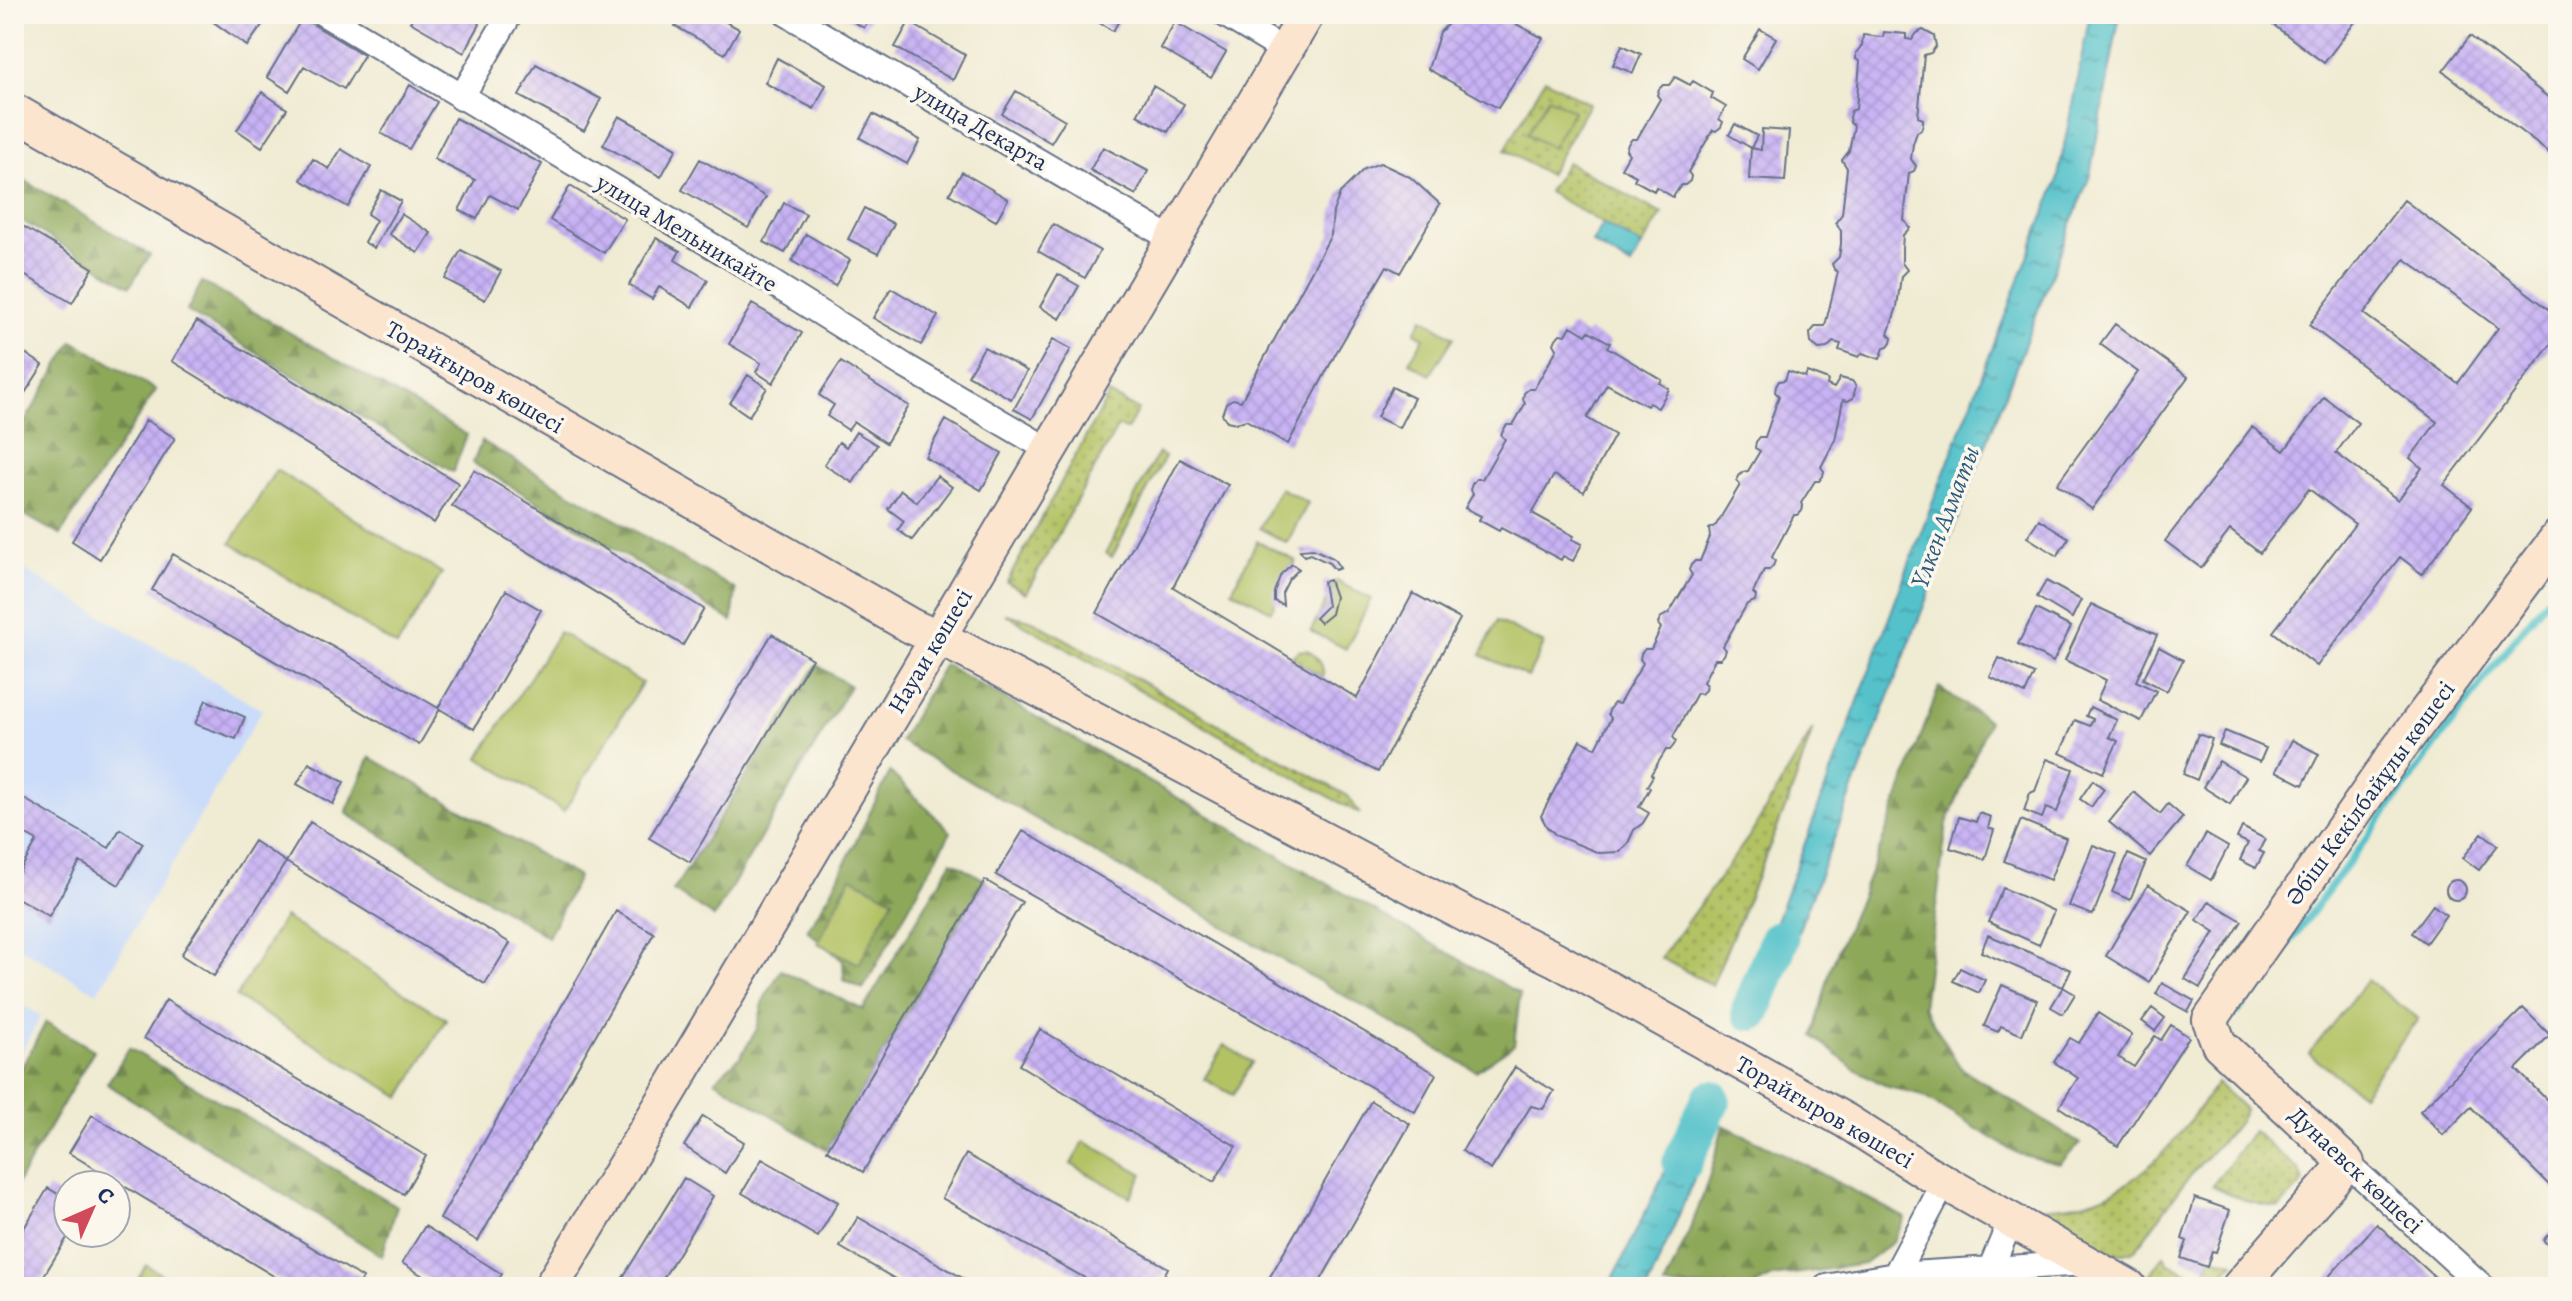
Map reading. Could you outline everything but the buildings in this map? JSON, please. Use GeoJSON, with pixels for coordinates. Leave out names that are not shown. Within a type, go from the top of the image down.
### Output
{"type":"FeatureCollection","features":[{"type":"Feature","properties":{"kind":"street","name":"улица Мельникайте"},"geometry":{"type":"LineString","coordinates":[[324,14],[1049,450]]}},
{"type":"Feature","properties":{"kind":"street"},"geometry":{"type":"LineString","coordinates":[[461,98],[510,14]]}},
{"type":"Feature","properties":{"kind":"street","name":"улица Декарта"},"geometry":{"type":"LineString","coordinates":[[787,14],[1175,241]]}},
{"type":"Feature","properties":{"kind":"street"},"geometry":{"type":"LineString","coordinates":[[1224,14],[1285,51]]}},
{"type":"Feature","properties":{"kind":"street","name":"Науаи көшесі"},"geometry":{"type":"LineString","coordinates":[[551,1287],[1175,241],[1307,14]]}},
{"type":"Feature","properties":{"kind":"street","name":"Торайғыров көшесі"},"geometry":{"type":"LineString","coordinates":[[14,111],[938,640],[971,654],[1555,959],[1630,1010],[2129,1287]]}},
{"type":"Feature","properties":{"kind":"street","name":"Әбіш Кекілбайұлы көшесі"},"geometry":{"type":"LineString","coordinates":[[2229,1053],[2219,1044],[2210,1020],[2397,751],[2558,537]]}},
{"type":"Feature","properties":{"kind":"street","name":"Дунаевск көшесі"},"geometry":{"type":"LineString","coordinates":[[2229,1053],[2483,1287]]}},
{"type":"Feature","properties":{"kind":"street"},"geometry":{"type":"LineString","coordinates":[[2239,1287],[2347,1163]]}},
{"type":"Feature","properties":{"kind":"street"},"geometry":{"type":"LineString","coordinates":[[1895,1275],[1936,1178]]}},
{"type":"Feature","properties":{"kind":"street"},"geometry":{"type":"LineString","coordinates":[[1990,1270],[2011,1220]]}},
{"type":"Feature","properties":{"kind":"street"},"geometry":{"type":"LineString","coordinates":[[1826,1287],[1895,1275],[2090,1263]]}},
{"type":"Feature","properties":{"kind":"shaded area"},"geometry":{"type":"Polygon","coordinates":[[[17,566],[262,710],[97,993],[14,944],[14,571],[17,566]]]}},
{"type":"Feature","properties":{"kind":"shaded area"},"geometry":{"type":"Polygon","coordinates":[[[14,1000],[41,1016],[14,1066],[14,1000]]]}},
{"type":"Feature","properties":{"kind":"green space"},"geometry":{"type":"Polygon","coordinates":[[[1545,79],[1589,104],[1549,175],[1505,150],[1545,79]]]}},
{"type":"Feature","properties":{"kind":"green space"},"geometry":{"type":"Polygon","coordinates":[[[1548,97],[1573,111],[1552,148],[1527,134],[1548,97]]]}},
{"type":"Feature","properties":{"kind":"green space"},"geometry":{"type":"Polygon","coordinates":[[[1567,162],[1662,214],[1642,246],[1548,192],[1567,162]]]}},
{"type":"Feature","properties":{"kind":"green space"},"geometry":{"type":"Polygon","coordinates":[[[14,174],[150,255],[130,286],[14,216],[14,174]]]}},
{"type":"Feature","properties":{"kind":"green space"},"geometry":{"type":"Polygon","coordinates":[[[202,282],[467,435],[453,472],[187,311],[202,282]]]}},
{"type":"Feature","properties":{"kind":"green space"},"geometry":{"type":"Polygon","coordinates":[[[1423,318],[1454,337],[1430,375],[1409,362],[1424,338],[1415,332],[1423,318]]]}},
{"type":"Feature","properties":{"kind":"green space"},"geometry":{"type":"Polygon","coordinates":[[[73,341],[156,390],[60,535],[14,509],[14,440],[73,341]]]}},
{"type":"Feature","properties":{"kind":"green space"},"geometry":{"type":"Polygon","coordinates":[[[1109,394],[1138,410],[1127,430],[1118,426],[1026,593],[1007,582],[1109,394]]]}},
{"type":"Feature","properties":{"kind":"green space"},"geometry":{"type":"Polygon","coordinates":[[[482,441],[736,590],[732,621],[473,463],[482,441]]]}},
{"type":"Feature","properties":{"kind":"green space"},"geometry":{"type":"Polygon","coordinates":[[[1158,453],[1165,457],[1112,557],[1106,553],[1158,453]]]}},
{"type":"Feature","properties":{"kind":"green space"},"geometry":{"type":"Polygon","coordinates":[[[276,470],[442,573],[397,646],[231,543],[276,470]]]}},
{"type":"Feature","properties":{"kind":"green space"},"geometry":{"type":"Polygon","coordinates":[[[1280,488],[1308,503],[1287,543],[1259,528],[1280,488]]]}},
{"type":"Feature","properties":{"kind":"green space"},"geometry":{"type":"Polygon","coordinates":[[[1257,541],[1296,561],[1271,611],[1232,590],[1257,541]]]}},
{"type":"Feature","properties":{"kind":"green space"},"geometry":{"type":"Polygon","coordinates":[[[1336,581],[1371,599],[1346,649],[1311,631],[1336,581]]]}},
{"type":"Feature","properties":{"kind":"green space"},"geometry":{"type":"Polygon","coordinates":[[[1005,614],[1031,620],[1348,796],[1360,814],[1005,614]]]}},
{"type":"Feature","properties":{"kind":"green space"},"geometry":{"type":"Polygon","coordinates":[[[1497,621],[1544,644],[1528,677],[1481,655],[1497,621]]]}},
{"type":"Feature","properties":{"kind":"green space"},"geometry":{"type":"Polygon","coordinates":[[[559,632],[642,683],[564,811],[479,758],[559,632]]]}},
{"type":"Feature","properties":{"kind":"green space"},"geometry":{"type":"Polygon","coordinates":[[[1307,650],[1320,661],[1323,677],[1291,658],[1298,651],[1307,650]]]}},
{"type":"Feature","properties":{"kind":"green space"},"geometry":{"type":"Polygon","coordinates":[[[944,664],[1520,994],[1514,1045],[1476,1071],[900,741],[944,664]]]}},
{"type":"Feature","properties":{"kind":"green space"},"geometry":{"type":"Polygon","coordinates":[[[817,665],[850,686],[714,917],[673,891],[817,665]]]}},
{"type":"Feature","properties":{"kind":"green space"},"geometry":{"type":"Polygon","coordinates":[[[1939,687],[1989,721],[1947,823],[1923,1006],[1960,1067],[2080,1144],[2059,1164],[2019,1154],[1919,1094],[1888,1087],[1853,1068],[1813,1036],[1831,967],[1876,859],[1939,687]]]}},
{"type":"Feature","properties":{"kind":"green space"},"geometry":{"type":"Polygon","coordinates":[[[1813,729],[1790,797],[1712,985],[1661,958],[1753,831],[1813,729]]]}},
{"type":"Feature","properties":{"kind":"green space"},"geometry":{"type":"Polygon","coordinates":[[[370,757],[578,877],[548,937],[346,813],[370,757]]]}},
{"type":"Feature","properties":{"kind":"green space"},"geometry":{"type":"Polygon","coordinates":[[[890,772],[951,832],[863,989],[844,980],[843,961],[807,930],[831,892],[890,772]]]}},
{"type":"Feature","properties":{"kind":"green space"},"geometry":{"type":"Polygon","coordinates":[[[952,861],[985,880],[827,1150],[715,1080],[740,1057],[757,1029],[764,999],[781,970],[863,1010],[952,861]]]}},
{"type":"Feature","properties":{"kind":"green space"},"geometry":{"type":"Polygon","coordinates":[[[851,877],[893,899],[859,964],[818,943],[851,877]]]}},
{"type":"Feature","properties":{"kind":"green space"},"geometry":{"type":"Polygon","coordinates":[[[284,917],[446,1019],[401,1097],[236,997],[284,917]]]}},
{"type":"Feature","properties":{"kind":"green space"},"geometry":{"type":"Polygon","coordinates":[[[2367,980],[2419,1019],[2362,1094],[2309,1054],[2367,980]]]}},
{"type":"Feature","properties":{"kind":"green space"},"geometry":{"type":"Polygon","coordinates":[[[46,1022],[94,1050],[14,1189],[14,1082],[46,1022]]]}},
{"type":"Feature","properties":{"kind":"green space"},"geometry":{"type":"Polygon","coordinates":[[[1224,1045],[1252,1062],[1233,1095],[1204,1079],[1224,1045]]]}},
{"type":"Feature","properties":{"kind":"green space"},"geometry":{"type":"Polygon","coordinates":[[[129,1048],[397,1206],[382,1256],[107,1084],[129,1048]]]}},
{"type":"Feature","properties":{"kind":"green space"},"geometry":{"type":"Polygon","coordinates":[[[2217,1083],[2245,1109],[2239,1122],[2190,1175],[2135,1250],[2114,1255],[2027,1209],[2082,1203],[2125,1185],[2176,1139],[2217,1083]]]}},
{"type":"Feature","properties":{"kind":"green space"},"geometry":{"type":"Polygon","coordinates":[[[1723,1125],[1905,1218],[1893,1242],[1864,1264],[1772,1277],[1753,1287],[1664,1287],[1698,1208],[1723,1125]]]}},
{"type":"Feature","properties":{"kind":"green space"},"geometry":{"type":"Polygon","coordinates":[[[2253,1131],[2298,1169],[2304,1182],[2279,1208],[2249,1202],[2212,1186],[2253,1131]]]}},
{"type":"Feature","properties":{"kind":"green space"},"geometry":{"type":"Polygon","coordinates":[[[1084,1141],[1143,1174],[1130,1197],[1071,1164],[1084,1141]]]}},
{"type":"Feature","properties":{"kind":"green space"},"geometry":{"type":"Polygon","coordinates":[[[2164,1255],[2167,1262],[2201,1280],[2212,1257],[2234,1262],[2211,1286],[2174,1287],[2150,1275],[2164,1255]]]}},
{"type":"Feature","properties":{"kind":"green space"},"geometry":{"type":"Polygon","coordinates":[[[146,1265],[183,1287],[133,1287],[146,1265]]]}},
{"type":"Feature","properties":{"kind":"water"},"geometry":{"type":"Polygon","coordinates":[[[2090,14],[2120,14],[2090,175],[1781,976],[1759,991],[1760,966],[1770,937],[1921,532],[2057,182],[2090,14]]]}},
{"type":"Feature","properties":{"kind":"water"},"geometry":{"type":"Polygon","coordinates":[[[1603,224],[1642,246],[1631,266],[1592,243],[1603,224]]]}},
{"type":"Feature","properties":{"kind":"water"},"geometry":{"type":"Polygon","coordinates":[[[1705,1113],[1711,1140],[1648,1287],[1609,1287],[1686,1128],[1705,1113]]]}},
{"type":"Feature","properties":{"kind":"waterway"},"geometry":{"type":"LineString","coordinates":[[2238,1012],[2510,645],[2558,586]]}},
{"type":"Feature","properties":{"kind":"waterway","name":"Үлкен Алматы"},"geometry":{"type":"LineString","coordinates":[[1751,1011],[1779,940]]}},
{"type":"Feature","properties":{"kind":"waterway","name":"Үлкен Алматы"},"geometry":{"type":"LineString","coordinates":[[1682,1163],[1711,1100]]}}]}
